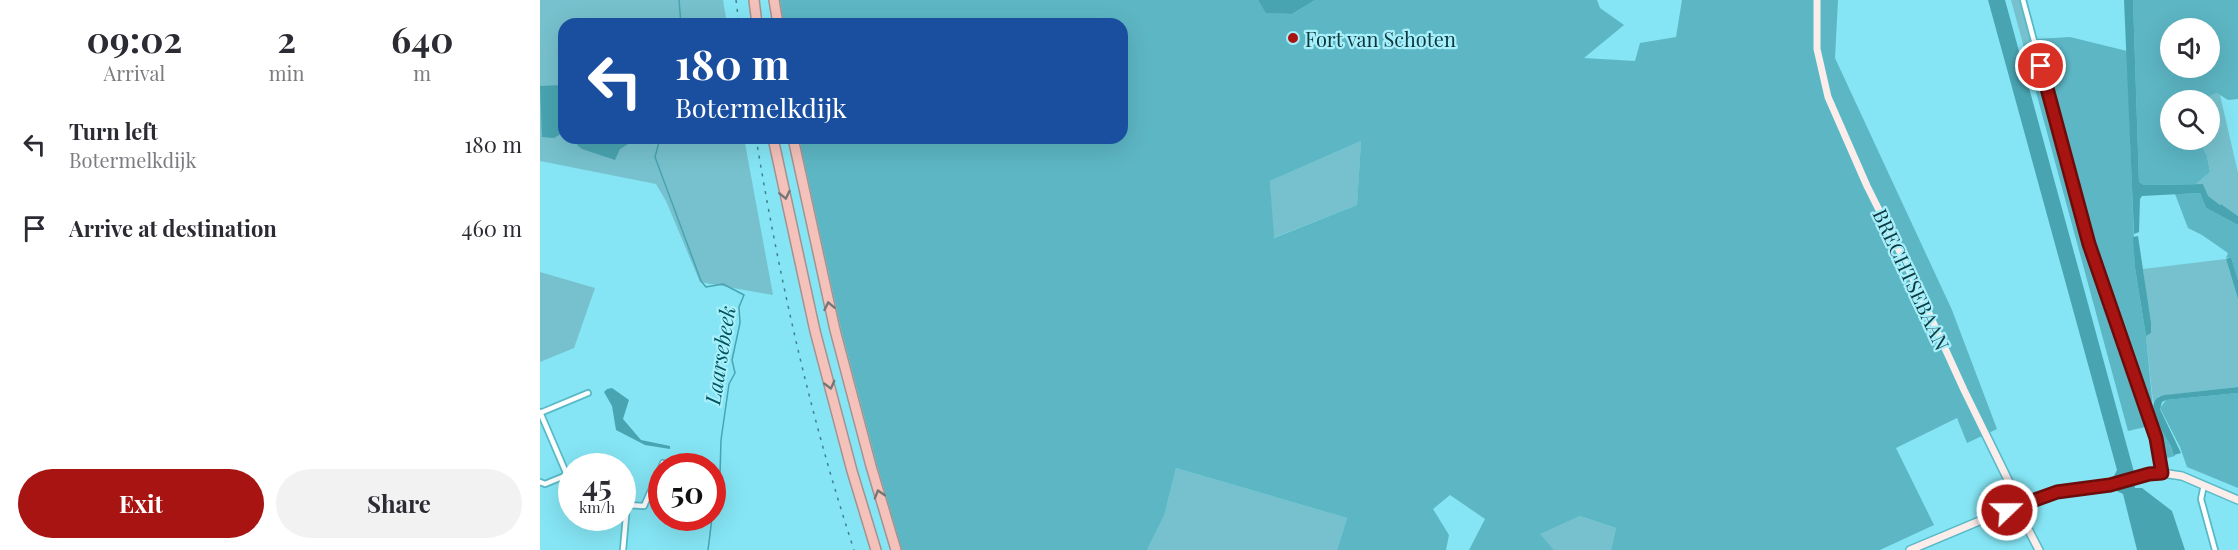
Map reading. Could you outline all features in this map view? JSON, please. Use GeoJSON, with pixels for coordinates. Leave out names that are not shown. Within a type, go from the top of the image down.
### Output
{"type":"FeatureCollection","features":[{"type":"Feature","properties":{"kind":"highway"},"geometry":{"type":"LineString","coordinates":[[754,0],[756,18]]}},
{"type":"Feature","properties":{"kind":"highway"},"geometry":{"type":"LineString","coordinates":[[774,0],[776,18]]}},
{"type":"Feature","properties":{"kind":"highway"},"geometry":{"type":"LineString","coordinates":[[775,144],[815,331],[852,471],[876,550]]}},
{"type":"Feature","properties":{"kind":"highway"},"geometry":{"type":"LineString","coordinates":[[794,144],[835,330],[896,550]]}},
{"type":"Feature","properties":{"kind":"main road","name":"BRECHTSEBAAN"},"geometry":{"type":"LineString","coordinates":[[1816,0],[1817,49],[1828,97],[1867,186],[1911,274],[2039,550]]}},
{"type":"Feature","properties":{"kind":"main road"},"geometry":{"type":"LineString","coordinates":[[1910,550],[2018,504],[2057,492],[2112,484],[2142,476],[2162,473],[2182,476],[2238,500]]}},
{"type":"Feature","properties":{"kind":"street"},"geometry":{"type":"LineString","coordinates":[[2022,0],[2089,244],[2156,438],[2162,473]]}},
{"type":"Feature","properties":{"kind":"street"},"geometry":{"type":"LineString","coordinates":[[559,453],[540,412],[588,393]]}},
{"type":"Feature","properties":{"kind":"street"},"geometry":{"type":"LineString","coordinates":[[540,482],[545,484],[558,480]]}},
{"type":"Feature","properties":{"kind":"street"},"geometry":{"type":"LineString","coordinates":[[2204,485],[2201,499],[2215,550]]}},
{"type":"Feature","properties":{"kind":"street"},"geometry":{"type":"LineString","coordinates":[[636,506],[644,506],[648,497]]}},
{"type":"Feature","properties":{"kind":"street"},"geometry":{"type":"LineString","coordinates":[[623,550],[625,531]]}},
{"type":"Feature","properties":{"kind":"shaded area"},"geometry":{"type":"Polygon","coordinates":[[[540,0],[723,0],[726,18],[558,18],[558,144],[745,144],[773,295],[700,282],[666,201],[656,184],[540,161],[540,0]]]}},
{"type":"Feature","properties":{"kind":"shaded area"},"geometry":{"type":"Polygon","coordinates":[[[780,0],[1258,0],[1267,13],[1292,14],[1315,0],[1597,0],[1600,8],[1624,25],[1584,58],[1635,61],[1640,43],[1676,37],[1682,0],[1838,0],[1835,58],[1952,310],[1997,429],[1967,443],[1957,418],[1896,448],[1934,525],[1880,550],[1611,550],[1616,528],[1580,516],[1540,534],[1554,550],[1469,550],[1485,519],[1450,495],[1433,509],[1449,535],[1446,550],[1337,550],[1347,518],[1176,468],[1164,516],[1147,550],[902,550],[841,329],[800,144],[1128,144],[1128,18],[783,18],[780,0]],[[1361,141],[1270,181],[1274,238],[1357,205],[1361,141]]]}},
{"type":"Feature","properties":{"kind":"shaded area"},"geometry":{"type":"Polygon","coordinates":[[[1258,0],[1315,0],[1292,14],[1266,13],[1258,0]]]}},
{"type":"Feature","properties":{"kind":"shaded area"},"geometry":{"type":"Polygon","coordinates":[[[1988,0],[2005,0],[2134,472],[2131,473],[2135,488],[2142,488],[2172,511],[2185,550],[2137,550],[2123,494],[2117,491],[2114,476],[2117,470],[1988,0]]]}},
{"type":"Feature","properties":{"kind":"shaded area"},"geometry":{"type":"Polygon","coordinates":[[[2011,0],[2027,0],[2037,39],[2023,44],[2011,0]]]}},
{"type":"Feature","properties":{"kind":"shaded area"},"geometry":{"type":"Polygon","coordinates":[[[2124,0],[2133,0],[2139,182],[2144,185],[2203,184],[2208,196],[2238,216],[2238,225],[2206,208],[2200,193],[2142,196],[2139,232],[2134,234],[2124,0]]]}},
{"type":"Feature","properties":{"kind":"shaded area"},"geometry":{"type":"Polygon","coordinates":[[[2133,0],[2238,0],[2238,99],[2228,100],[2220,95],[2220,90],[2160,90],[2160,150],[2204,150],[2210,172],[2196,184],[2144,185],[2139,182],[2133,0]]]}},
{"type":"Feature","properties":{"kind":"shaded area"},"geometry":{"type":"Polygon","coordinates":[[[2070,37],[2127,51],[2135,268],[2146,336],[2153,409],[2175,456],[2163,459],[2154,425],[2128,431],[2023,44],[2037,39],[2070,37]]]}},
{"type":"Feature","properties":{"kind":"shaded area"},"geometry":{"type":"Polygon","coordinates":[[[558,85],[558,136],[554,138],[542,137],[540,86],[558,85]]]}},
{"type":"Feature","properties":{"kind":"shaded area"},"geometry":{"type":"Polygon","coordinates":[[[2220,95],[2238,173],[2238,216],[2207,196],[2203,184],[2196,184],[2210,172],[2204,150],[2220,150],[2220,95]]]}},
{"type":"Feature","properties":{"kind":"shaded area"},"geometry":{"type":"Polygon","coordinates":[[[1361,141],[1357,205],[1273,238],[1270,181],[1361,141]]]}},
{"type":"Feature","properties":{"kind":"shaded area"},"geometry":{"type":"Polygon","coordinates":[[[628,144],[620,149],[615,160],[582,149],[577,145],[628,144]]]}},
{"type":"Feature","properties":{"kind":"shaded area"},"geometry":{"type":"Polygon","coordinates":[[[2200,193],[2206,208],[2238,225],[2238,280],[2231,257],[2226,258],[2228,253],[2188,228],[2175,194],[2200,193]]]}},
{"type":"Feature","properties":{"kind":"shaded area"},"geometry":{"type":"Polygon","coordinates":[[[2138,236],[2151,323],[2151,333],[2146,336],[2135,268],[2133,237],[2138,236]]]}},
{"type":"Feature","properties":{"kind":"shaded area"},"geometry":{"type":"Polygon","coordinates":[[[2231,257],[2238,280],[2238,299],[2226,259],[2231,257]]]}},
{"type":"Feature","properties":{"kind":"shaded area"},"geometry":{"type":"Polygon","coordinates":[[[2226,259],[2238,299],[2238,387],[2159,396],[2153,402],[2146,336],[2151,333],[2143,269],[2226,259]]]}},
{"type":"Feature","properties":{"kind":"shaded area"},"geometry":{"type":"Polygon","coordinates":[[[540,272],[595,288],[574,348],[540,362],[540,272]]]}},
{"type":"Feature","properties":{"kind":"shaded area"},"geometry":{"type":"Polygon","coordinates":[[[2238,387],[2238,393],[2162,402],[2160,409],[2181,453],[2174,455],[2154,412],[2153,404],[2157,398],[2165,395],[2238,387]]]}},
{"type":"Feature","properties":{"kind":"shaded area"},"geometry":{"type":"Polygon","coordinates":[[[612,388],[629,400],[623,419],[641,440],[670,446],[670,449],[645,445],[616,430],[612,406],[604,392],[612,388]]]}},
{"type":"Feature","properties":{"kind":"shaded area"},"geometry":{"type":"Polygon","coordinates":[[[2238,393],[2238,488],[2187,467],[2180,447],[2160,408],[2166,400],[2238,393]]]}},
{"type":"Feature","properties":{"kind":"shaded area"},"geometry":{"type":"Polygon","coordinates":[[[1176,468],[1347,518],[1337,550],[1147,550],[1164,516],[1176,468]]]}},
{"type":"Feature","properties":{"kind":"shaded area"},"geometry":{"type":"Polygon","coordinates":[[[1580,516],[1616,528],[1611,550],[1554,550],[1539,534],[1580,516]]]}},
{"type":"Feature","properties":{"kind":"waterway","name":"Laarsebeek"},"geometry":{"type":"LineString","coordinates":[[679,0],[680,18]]}},
{"type":"Feature","properties":{"kind":"waterway","name":"Laarsebeek"},"geometry":{"type":"LineString","coordinates":[[658,144],[655,157],[701,281],[706,287],[723,284],[744,295],[739,307],[740,323],[732,360],[735,373],[729,384],[721,453]]}},
{"type":"Feature","properties":{"kind":"waterway","name":"Laarsebeek"},"geometry":{"type":"LineString","coordinates":[[708,550],[710,531]]}},
{"type":"Feature","properties":{"kind":"railway"},"geometry":{"type":"LineString","coordinates":[[736,0],[738,18]]}},
{"type":"Feature","properties":{"kind":"railway"},"geometry":{"type":"LineString","coordinates":[[757,144],[797,346],[823,449],[854,550]]}},
{"type":"Feature","properties":{"kind":"place","name":"Fort van Schoten"},"geometry":{"type":"Point","coordinates":[1293,38]}},
{"type":"Feature","properties":{"kind":"route"},"geometry":{"type":"LineString","coordinates":[[2007,510],[2018,504],[2057,492],[2110,485],[2149,474],[2162,473],[2156,438],[2097,272],[2041,66]]}}]}
